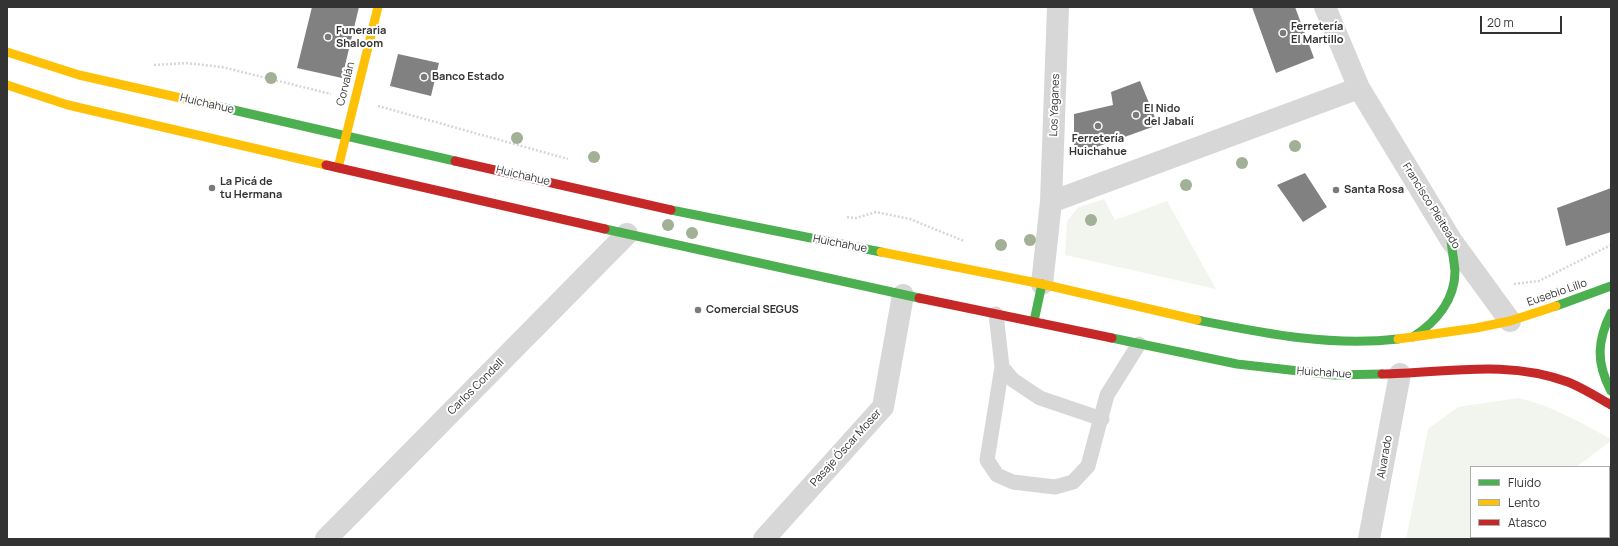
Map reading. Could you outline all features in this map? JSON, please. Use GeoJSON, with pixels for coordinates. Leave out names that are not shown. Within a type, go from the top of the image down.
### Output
{"type":"FeatureCollection","features":[{"type":"Feature","properties":{"kind":"main road","name":"Corvalán"},"geometry":{"type":"LineString","coordinates":[[338,168],[378,7]]}},
{"type":"Feature","properties":{"kind":"main road","name":"Huichahue"},"geometry":{"type":"LineString","coordinates":[[7,52],[79,76],[346,135],[647,205],[1042,284],[1204,322],[1274,335],[1336,341],[1384,341],[1476,328],[1510,320]]}},
{"type":"Feature","properties":{"kind":"main road","name":"Huichahue"},"geometry":{"type":"LineString","coordinates":[[7,85],[68,105],[466,198],[903,295],[1237,364],[1334,375],[1400,374],[1488,368],[1517,370],[1537,373],[1568,382],[1594,394],[1611,405]]}},
{"type":"Feature","properties":{"kind":"main road"},"geometry":{"type":"LineString","coordinates":[[1411,338],[1434,322],[1451,294],[1454,280],[1450,240]]}},
{"type":"Feature","properties":{"kind":"main road"},"geometry":{"type":"LineString","coordinates":[[1034,321],[1042,284]]}},
{"type":"Feature","properties":{"kind":"main road","name":"Eusebio Lillo"},"geometry":{"type":"LineString","coordinates":[[1510,320],[1567,303],[1611,286]]}},
{"type":"Feature","properties":{"kind":"main road"},"geometry":{"type":"LineString","coordinates":[[1611,313],[1602,334],[1599,348],[1604,375],[1611,391]]}},
{"type":"Feature","properties":{"kind":"street","name":"Los Yaganes"},"geometry":{"type":"LineString","coordinates":[[1051,202],[1058,7]]}},
{"type":"Feature","properties":{"kind":"street","name":"Francisco Pleiteado"},"geometry":{"type":"LineString","coordinates":[[1325,7],[1359,88],[1450,240],[1510,320]]}},
{"type":"Feature","properties":{"kind":"street"},"geometry":{"type":"LineString","coordinates":[[1042,284],[1051,202],[1359,88]]}},
{"type":"Feature","properties":{"kind":"street","name":"Carlos Condell"},"geometry":{"type":"LineString","coordinates":[[326,539],[626,234]]}},
{"type":"Feature","properties":{"kind":"street","name":"Pasaje Óscar Moser"},"geometry":{"type":"LineString","coordinates":[[764,539],[883,407],[903,295]]}},
{"type":"Feature","properties":{"kind":"street","name":"Alvarado"},"geometry":{"type":"LineString","coordinates":[[1369,539],[1400,374]]}},
{"type":"Feature","properties":{"kind":"lane"},"geometry":{"type":"LineString","coordinates":[[996,314],[1002,366],[987,460],[997,475],[1013,482],[1055,487],[1073,482],[1088,466],[1102,419],[1107,395],[1139,344]]}},
{"type":"Feature","properties":{"kind":"lane"},"geometry":{"type":"LineString","coordinates":[[1002,366],[1013,380],[1040,398],[1102,419]]}},
{"type":"Feature","properties":{"kind":"path"},"geometry":{"type":"LineString","coordinates":[[148,65],[186,63],[222,67],[380,107]]}},
{"type":"Feature","properties":{"kind":"shaded area"},"geometry":{"type":"Polygon","coordinates":[[[1104,199],[1115,220],[1167,201],[1216,289],[1065,255],[1067,221],[1079,207],[1104,199]]]}},
{"type":"Feature","properties":{"kind":"shaded area"},"geometry":{"type":"Polygon","coordinates":[[[1518,398],[1542,405],[1566,415],[1611,439],[1611,441],[1577,466],[1470,466],[1470,538],[1480,538],[1406,539],[1428,429],[1458,407],[1518,398]]]}},
{"type":"Feature","properties":{"kind":"building","name":"Funeraria Shaloom"},"geometry":{"type":"Polygon","coordinates":[[[312,7],[359,7],[342,78],[297,68],[312,7]]]}},
{"type":"Feature","properties":{"kind":"building","name":"Ferretería El Martillo"},"geometry":{"type":"Polygon","coordinates":[[[1252,7],[1295,7],[1314,58],[1276,73],[1252,7]]]}},
{"type":"Feature","properties":{"kind":"building"},"geometry":{"type":"Polygon","coordinates":[[[398,54],[439,63],[431,96],[390,86],[398,54]]]}},
{"type":"Feature","properties":{"kind":"building"},"geometry":{"type":"Polygon","coordinates":[[[1140,81],[1158,125],[1074,155],[1074,114],[1113,105],[1111,92],[1140,81]]]}},
{"type":"Feature","properties":{"kind":"building"},"geometry":{"type":"Polygon","coordinates":[[[1305,173],[1327,207],[1303,222],[1277,185],[1305,173]]]}},
{"type":"Feature","properties":{"kind":"building"},"geometry":{"type":"Polygon","coordinates":[[[1611,188],[1611,232],[1566,246],[1557,208],[1611,188]]]}},
{"type":"Feature","properties":{"kind":"traffic: fast"},"geometry":{"type":"LineString","coordinates":[[216,106],[455,161]]}},
{"type":"Feature","properties":{"kind":"traffic: fast"},"geometry":{"type":"LineString","coordinates":[[671,210],[881,252]]}},
{"type":"Feature","properties":{"kind":"traffic: fast"},"geometry":{"type":"LineString","coordinates":[[605,229],[919,298]]}},
{"type":"Feature","properties":{"kind":"traffic: fast"},"geometry":{"type":"LineString","coordinates":[[1413,337],[1429,324],[1443,309],[1452,291],[1455,271],[1451,240]]}},
{"type":"Feature","properties":{"kind":"traffic: fast"},"geometry":{"type":"LineString","coordinates":[[1034,321],[1042,284]]}},
{"type":"Feature","properties":{"kind":"traffic: fast"},"geometry":{"type":"LineString","coordinates":[[1556,306],[1611,286]]}},
{"type":"Feature","properties":{"kind":"traffic: fast"},"geometry":{"type":"LineString","coordinates":[[1611,313],[1603,333],[1600,352],[1603,371],[1611,391]]}},
{"type":"Feature","properties":{"kind":"traffic: fast"},"geometry":{"type":"LineString","coordinates":[[1197,320],[1247,330],[1322,340],[1373,341],[1398,339]]}},
{"type":"Feature","properties":{"kind":"traffic: fast"},"geometry":{"type":"LineString","coordinates":[[1112,338],[1237,364],[1334,375],[1382,374]]}},
{"type":"Feature","properties":{"kind":"traffic: slow"},"geometry":{"type":"LineString","coordinates":[[338,168],[378,7]]}},
{"type":"Feature","properties":{"kind":"traffic: slow"},"geometry":{"type":"LineString","coordinates":[[7,52],[79,75],[216,106]]}},
{"type":"Feature","properties":{"kind":"traffic: slow"},"geometry":{"type":"LineString","coordinates":[[7,85],[68,105],[326,165]]}},
{"type":"Feature","properties":{"kind":"traffic: slow"},"geometry":{"type":"LineString","coordinates":[[881,252],[1042,284],[1197,320]]}},
{"type":"Feature","properties":{"kind":"traffic: slow"},"geometry":{"type":"LineString","coordinates":[[1398,339],[1476,328],[1510,321],[1556,306]]}},
{"type":"Feature","properties":{"kind":"traffic: jam"},"geometry":{"type":"LineString","coordinates":[[455,161],[671,210]]}},
{"type":"Feature","properties":{"kind":"traffic: jam"},"geometry":{"type":"LineString","coordinates":[[326,165],[605,229]]}},
{"type":"Feature","properties":{"kind":"traffic: jam"},"geometry":{"type":"LineString","coordinates":[[919,298],[1112,338]]}},
{"type":"Feature","properties":{"kind":"traffic: jam"},"geometry":{"type":"LineString","coordinates":[[1382,374],[1475,369],[1522,371],[1545,375],[1568,382],[1611,405]]}},
{"type":"Feature","properties":{"kind":"place","name":"Ferretería El Martillo"},"geometry":{"type":"Point","coordinates":[1283,33]}},
{"type":"Feature","properties":{"kind":"place","name":"Funeraria Shaloom"},"geometry":{"type":"Point","coordinates":[328,37]}},
{"type":"Feature","properties":{"kind":"place","name":"Banco Estado"},"geometry":{"type":"Point","coordinates":[424,77]}},
{"type":"Feature","properties":{"kind":"place","name":"El Nido del Jabalí"},"geometry":{"type":"Point","coordinates":[1136,115]}},
{"type":"Feature","properties":{"kind":"place","name":"Ferretería Huichahue"},"geometry":{"type":"Point","coordinates":[1098,126]}},
{"type":"Feature","properties":{"kind":"place","name":"La Picá de tu Hermana"},"geometry":{"type":"Point","coordinates":[212,188]}},
{"type":"Feature","properties":{"kind":"place","name":"Santa Rosa"},"geometry":{"type":"Point","coordinates":[1336,190]}},
{"type":"Feature","properties":{"kind":"place","name":"Comercial SEGUS"},"geometry":{"type":"Point","coordinates":[698,310]}}]}
